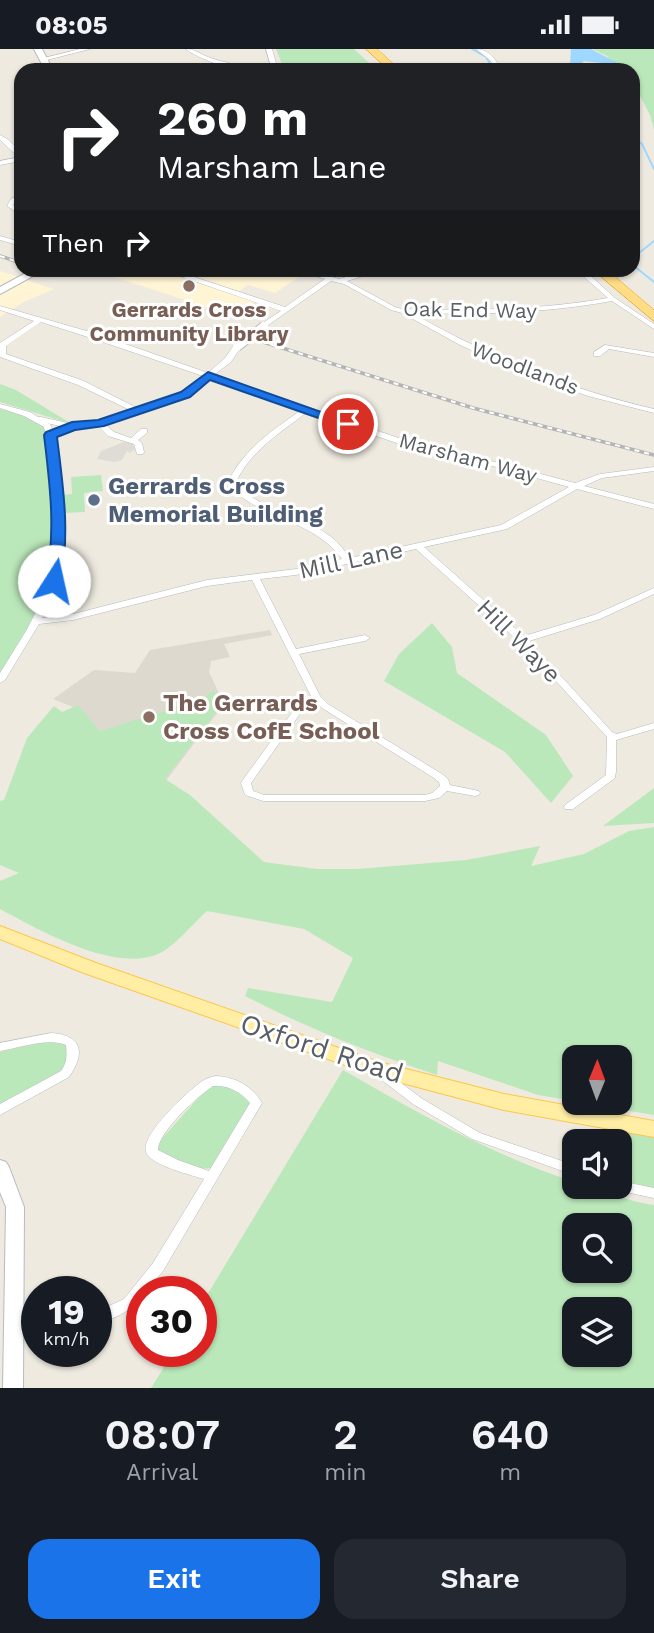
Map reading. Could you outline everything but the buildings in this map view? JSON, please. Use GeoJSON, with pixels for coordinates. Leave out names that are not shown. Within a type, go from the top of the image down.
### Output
{"type":"FeatureCollection","features":[{"type":"Feature","properties":{"kind":"highway"},"geometry":{"type":"LineString","coordinates":[[363,49],[378,63]]}},
{"type":"Feature","properties":{"kind":"highway"},"geometry":{"type":"LineString","coordinates":[[371,49],[387,63]]}},
{"type":"Feature","properties":{"kind":"highway"},"geometry":{"type":"LineString","coordinates":[[607,277],[654,317]]}},
{"type":"Feature","properties":{"kind":"highway"},"geometry":{"type":"LineString","coordinates":[[620,277],[654,306]]}},
{"type":"Feature","properties":{"kind":"main road"},"geometry":{"type":"LineString","coordinates":[[38,49],[45,63]]}},
{"type":"Feature","properties":{"kind":"main road"},"geometry":{"type":"LineString","coordinates":[[0,291],[26,277]]}},
{"type":"Feature","properties":{"kind":"main road","name":"Oxford Road"},"geometry":{"type":"LineString","coordinates":[[0,932],[90,968],[376,1069],[505,1102],[654,1129]]}},
{"type":"Feature","properties":{"kind":"main road"},"geometry":{"type":"LineString","coordinates":[[0,1167],[15,1207],[13,1388]]}},
{"type":"Feature","properties":{"kind":"street"},"geometry":{"type":"LineString","coordinates":[[43,59],[88,49]]}},
{"type":"Feature","properties":{"kind":"street"},"geometry":{"type":"LineString","coordinates":[[189,49],[207,60],[230,63]]}},
{"type":"Feature","properties":{"kind":"street"},"geometry":{"type":"LineString","coordinates":[[479,49],[495,63]]}},
{"type":"Feature","properties":{"kind":"street"},"geometry":{"type":"LineString","coordinates":[[0,137],[11,143],[14,150]]}},
{"type":"Feature","properties":{"kind":"street"},"geometry":{"type":"LineString","coordinates":[[186,277],[286,310]]}},
{"type":"Feature","properties":{"kind":"street","name":"Oak End Way"},"geometry":{"type":"LineString","coordinates":[[319,277],[361,290],[393,309],[402,311],[516,313],[545,311],[613,299]]}},
{"type":"Feature","properties":{"kind":"street"},"geometry":{"type":"LineString","coordinates":[[338,281],[353,277]]}},
{"type":"Feature","properties":{"kind":"street"},"geometry":{"type":"LineString","coordinates":[[587,277],[613,299],[654,327]]}},
{"type":"Feature","properties":{"kind":"street"},"geometry":{"type":"LineString","coordinates":[[51,435],[72,426],[100,423],[185,394],[228,360],[237,347],[328,280]]}},
{"type":"Feature","properties":{"kind":"street","name":"Marsham Way"},"geometry":{"type":"LineString","coordinates":[[0,308],[94,336],[414,446],[578,485],[654,507]]}},
{"type":"Feature","properties":{"kind":"street","name":"Woodlands"},"geometry":{"type":"LineString","coordinates":[[402,311],[488,358],[628,406],[654,411]]}},
{"type":"Feature","properties":{"kind":"street"},"geometry":{"type":"LineString","coordinates":[[40,320],[2,345],[2,355],[81,383],[135,410]]}},
{"type":"Feature","properties":{"kind":"street"},"geometry":{"type":"LineString","coordinates":[[597,354],[608,347],[654,355]]}},
{"type":"Feature","properties":{"kind":"street"},"geometry":{"type":"LineString","coordinates":[[0,407],[72,426]]}},
{"type":"Feature","properties":{"kind":"street"},"geometry":{"type":"LineString","coordinates":[[305,410],[259,445],[236,470],[231,484],[242,497],[321,533],[340,547],[346,560]]}},
{"type":"Feature","properties":{"kind":"street"},"geometry":{"type":"LineString","coordinates":[[0,680],[38,621],[54,581],[60,548],[58,492],[51,435],[40,419]]}},
{"type":"Feature","properties":{"kind":"street"},"geometry":{"type":"LineString","coordinates":[[100,423],[111,434],[138,443],[140,452]]}},
{"type":"Feature","properties":{"kind":"street"},"geometry":{"type":"LineString","coordinates":[[132,441],[144,431]]}},
{"type":"Feature","properties":{"kind":"street","name":"Mill Lane"},"geometry":{"type":"LineString","coordinates":[[38,621],[73,617],[207,583],[346,560],[503,527],[578,485],[600,476],[654,469]]}},
{"type":"Feature","properties":{"kind":"street","name":"Hill Waye"},"geometry":{"type":"LineString","coordinates":[[418,546],[522,640],[615,736]]}},
{"type":"Feature","properties":{"kind":"street"},"geometry":{"type":"LineString","coordinates":[[255,577],[316,697],[325,706],[438,775],[444,781],[444,787],[435,796],[425,798],[263,798],[249,793],[246,783],[299,709],[316,697]]}},
{"type":"Feature","properties":{"kind":"street"},"geometry":{"type":"LineString","coordinates":[[522,640],[597,617],[654,591]]}},
{"type":"Feature","properties":{"kind":"street"},"geometry":{"type":"LineString","coordinates":[[295,652],[365,638]]}},
{"type":"Feature","properties":{"kind":"street"},"geometry":{"type":"LineString","coordinates":[[569,807],[611,776],[615,736],[654,726]]}},
{"type":"Feature","properties":{"kind":"street"},"geometry":{"type":"LineString","coordinates":[[444,787],[475,793]]}},
{"type":"Feature","properties":{"kind":"street"},"geometry":{"type":"LineString","coordinates":[[0,1047],[56,1037],[71,1043],[73,1051],[70,1068],[65,1074],[0,1110]]}},
{"type":"Feature","properties":{"kind":"street"},"geometry":{"type":"LineString","coordinates":[[376,1069],[417,1101],[476,1136],[562,1166]]}},
{"type":"Feature","properties":{"kind":"street"},"geometry":{"type":"LineString","coordinates":[[112,1311],[129,1303],[158,1266],[212,1177],[256,1103],[251,1094],[221,1080],[208,1082],[197,1091],[153,1140],[152,1153],[162,1160],[177,1168],[212,1177]]}},
{"type":"Feature","properties":{"kind":"street"},"geometry":{"type":"LineString","coordinates":[[632,1188],[654,1193]]}},
{"type":"Feature","properties":{"kind":"street"},"geometry":{"type":"LineString","coordinates":[[14,1329],[21,1328]]}},
{"type":"Feature","properties":{"kind":"shaded area"},"geometry":{"type":"Polygon","coordinates":[[[0,271],[14,275],[18,280],[54,289],[24,302],[0,317],[0,271]]]}},
{"type":"Feature","properties":{"kind":"shaded area"},"geometry":{"type":"Polygon","coordinates":[[[114,277],[299,277],[275,293],[248,285],[234,295],[255,302],[231,315],[114,277]]]}},
{"type":"Feature","properties":{"kind":"shaded area"},"geometry":{"type":"Polygon","coordinates":[[[124,442],[132,443],[135,449],[130,453],[127,451],[122,460],[115,462],[97,459],[101,451],[124,442]]]}},
{"type":"Feature","properties":{"kind":"shaded area","name":"The Gerrards Cross CofE School"},"geometry":{"type":"Polygon","coordinates":[[[270,630],[272,635],[224,644],[230,657],[211,661],[209,672],[224,704],[162,786],[73,707],[53,699],[94,670],[135,673],[150,650],[270,630]]]}},
{"type":"Feature","properties":{"kind":"green space"},"geometry":{"type":"Polygon","coordinates":[[[276,49],[354,49],[369,63],[281,63],[276,49]]]}},
{"type":"Feature","properties":{"kind":"green space"},"geometry":{"type":"Polygon","coordinates":[[[593,49],[654,49],[654,130],[640,96],[640,63],[614,63],[607,56],[593,49]]]}},
{"type":"Feature","properties":{"kind":"green space"},"geometry":{"type":"Polygon","coordinates":[[[0,384],[16,390],[72,424],[0,402],[0,384]]]}},
{"type":"Feature","properties":{"kind":"green space"},"geometry":{"type":"Polygon","coordinates":[[[0,409],[33,419],[47,433],[55,498],[56,542],[50,584],[42,604],[0,674],[0,409]]]}},
{"type":"Feature","properties":{"kind":"green space"},"geometry":{"type":"Polygon","coordinates":[[[101,475],[103,491],[84,493],[85,512],[64,513],[63,495],[72,494],[71,477],[101,475]]]}},
{"type":"Feature","properties":{"kind":"green space"},"geometry":{"type":"Polygon","coordinates":[[[432,623],[452,647],[457,673],[546,735],[573,776],[551,803],[505,752],[384,681],[399,654],[432,623]]]}},
{"type":"Feature","properties":{"kind":"green space"},"geometry":{"type":"Polygon","coordinates":[[[214,690],[222,704],[165,779],[190,795],[264,862],[317,869],[357,869],[466,860],[540,846],[531,866],[584,854],[629,831],[654,827],[654,1115],[632,1111],[632,1045],[562,1045],[562,1099],[538,1095],[438,1061],[437,1075],[339,1039],[245,996],[248,988],[332,1002],[353,958],[304,929],[207,911],[164,951],[140,958],[120,958],[77,946],[0,909],[0,881],[19,873],[0,865],[0,801],[4,800],[27,738],[54,706],[62,712],[78,705],[100,731],[200,700],[214,690]]]}},
{"type":"Feature","properties":{"kind":"green space"},"geometry":{"type":"Polygon","coordinates":[[[654,788],[654,823],[603,826],[654,788]]]}},
{"type":"Feature","properties":{"kind":"green space"},"geometry":{"type":"Polygon","coordinates":[[[53,1039],[63,1041],[69,1048],[69,1062],[54,1077],[0,1105],[0,1052],[53,1039]]]}},
{"type":"Feature","properties":{"kind":"green space"},"geometry":{"type":"Polygon","coordinates":[[[343,1070],[485,1146],[562,1178],[562,1199],[628,1199],[654,1205],[654,1388],[151,1388],[164,1367],[217,1367],[217,1279],[343,1070]]]}},
{"type":"Feature","properties":{"kind":"green space"},"geometry":{"type":"Polygon","coordinates":[[[222,1083],[253,1098],[213,1167],[192,1167],[161,1153],[157,1144],[208,1087],[222,1083]]]}},
{"type":"Feature","properties":{"kind":"green space"},"geometry":{"type":"Polygon","coordinates":[[[632,1132],[654,1135],[654,1188],[632,1183],[632,1132]]]}},
{"type":"Feature","properties":{"kind":"water"},"geometry":{"type":"Polygon","coordinates":[[[571,49],[591,49],[616,63],[584,61],[570,63],[571,49]]]}},
{"type":"Feature","properties":{"kind":"waterway"},"geometry":{"type":"LineString","coordinates":[[472,49],[486,57],[490,63]]}},
{"type":"Feature","properties":{"kind":"waterway"},"geometry":{"type":"LineString","coordinates":[[640,142],[654,169]]}},
{"type":"Feature","properties":{"kind":"waterway"},"geometry":{"type":"LineString","coordinates":[[640,252],[654,241]]}},
{"type":"Feature","properties":{"kind":"waterway"},"geometry":{"type":"LineString","coordinates":[[640,271],[654,282]]}},
{"type":"Feature","properties":{"kind":"railway"},"geometry":{"type":"LineString","coordinates":[[0,256],[14,261]]}},
{"type":"Feature","properties":{"kind":"railway"},"geometry":{"type":"LineString","coordinates":[[241,335],[473,408],[654,455]]}},
{"type":"Feature","properties":{"kind":"place","name":"Gerrards Cross Community Library"},"geometry":{"type":"Point","coordinates":[189,286]}},
{"type":"Feature","properties":{"kind":"place","name":"Gerrards Cross Memorial Building"},"geometry":{"type":"Point","coordinates":[94,500]}},
{"type":"Feature","properties":{"kind":"place","name":"The Gerrards Cross CofE School"},"geometry":{"type":"Point","coordinates":[149,717]}},
{"type":"Feature","properties":{"kind":"route"},"geometry":{"type":"LineString","coordinates":[[54,581],[60,548],[60,515],[51,435],[72,426],[100,423],[185,394],[208,376],[348,424]]}}]}
